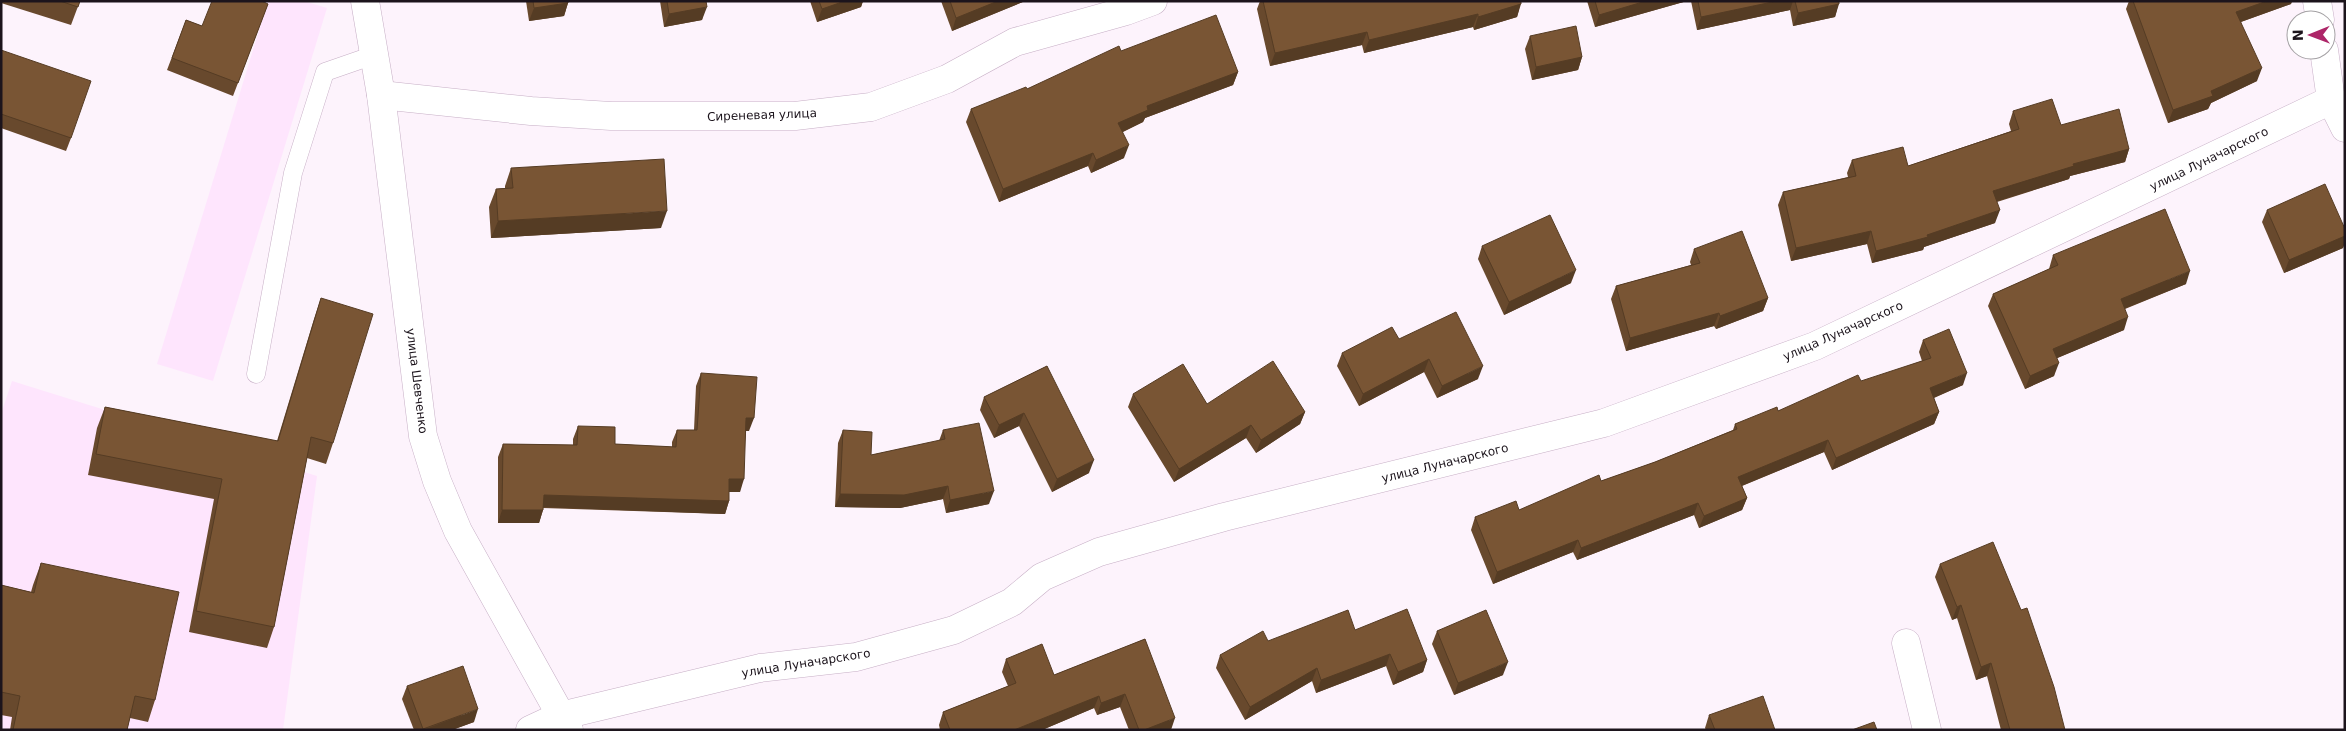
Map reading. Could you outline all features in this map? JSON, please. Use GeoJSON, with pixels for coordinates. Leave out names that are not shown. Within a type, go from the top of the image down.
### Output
{"type":"FeatureCollection","features":[{"type":"Feature","properties":{"kind":"street","name":"улица Шевченко"},"geometry":{"type":"LineString","coordinates":[[365,1],[381,95],[426,445],[436,481],[458,531],[565,723]]}},
{"type":"Feature","properties":{"kind":"street","name":"Сиреневая улица"},"geometry":{"type":"LineString","coordinates":[[381,95],[531,111],[611,116],[795,116],[871,107],[947,79],[1015,42],[1126,11],[1153,1]]}},
{"type":"Feature","properties":{"kind":"street"},"geometry":{"type":"LineString","coordinates":[[2325,60],[2331,100],[2345,128]]}},
{"type":"Feature","properties":{"kind":"street","name":"улица Луначарского"},"geometry":{"type":"LineString","coordinates":[[530,730],[565,723],[760,668],[856,657],[954,630],[1012,602],[1042,577],[1099,552],[1224,518],[1604,423],[1815,346],[2331,100]]}},
{"type":"Feature","properties":{"kind":"street"},"geometry":{"type":"LineString","coordinates":[[1906,643],[1927,730]]}},
{"type":"Feature","properties":{"kind":"lane"},"geometry":{"type":"LineString","coordinates":[[256,374],[293,172],[325,72],[374,56]]}},
{"type":"Feature","properties":{"kind":"shaded area"},"geometry":{"type":"Polygon","coordinates":[[[268,1],[304,1],[327,8],[213,381],[157,364],[268,1]]]}},
{"type":"Feature","properties":{"kind":"shaded area"},"geometry":{"type":"Polygon","coordinates":[[[12,381],[317,476],[283,730],[1,730],[1,414],[12,381]]]}},
{"type":"Feature","properties":{"kind":"building"},"geometry":{"type":"Polygon","coordinates":[[[60,1],[80,1],[78,7],[60,1]]]}},
{"type":"Feature","properties":{"kind":"building"},"geometry":{"type":"Polygon","coordinates":[[[212,1],[262,1],[268,4],[238,83],[172,58],[186,20],[202,26],[212,1]]]}},
{"type":"Feature","properties":{"kind":"building"},"geometry":{"type":"Polygon","coordinates":[[[533,1],[568,1],[568,3],[534,8],[533,1]]]}},
{"type":"Feature","properties":{"kind":"building"},"geometry":{"type":"Polygon","coordinates":[[[667,1],[706,1],[707,7],[669,14],[667,1]]]}},
{"type":"Feature","properties":{"kind":"building"},"geometry":{"type":"Polygon","coordinates":[[[819,1],[845,1],[822,9],[819,1]]]}},
{"type":"Feature","properties":{"kind":"building"},"geometry":{"type":"Polygon","coordinates":[[[950,1],[998,1],[956,18],[950,1]]]}},
{"type":"Feature","properties":{"kind":"building"},"geometry":{"type":"Polygon","coordinates":[[[1263,1],[1521,1],[1521,4],[1478,17],[1478,14],[1369,40],[1367,32],[1275,53],[1263,1]]]}},
{"type":"Feature","properties":{"kind":"building"},"geometry":{"type":"Polygon","coordinates":[[[1595,1],[1646,1],[1599,15],[1595,1]]]}},
{"type":"Feature","properties":{"kind":"building"},"geometry":{"type":"Polygon","coordinates":[[[1698,1],[1777,1],[1701,17],[1698,1]]]}},
{"type":"Feature","properties":{"kind":"building"},"geometry":{"type":"Polygon","coordinates":[[[1795,1],[1839,1],[1839,4],[1798,13],[1795,1]]]}},
{"type":"Feature","properties":{"kind":"building"},"geometry":{"type":"Polygon","coordinates":[[[2133,1],[2267,1],[2236,12],[2262,68],[2211,91],[2213,96],[2173,110],[2133,1]]]}},
{"type":"Feature","properties":{"kind":"building"},"geometry":{"type":"Polygon","coordinates":[[[1216,15],[1238,72],[1147,106],[1148,110],[1118,123],[1129,145],[1096,160],[1093,153],[1003,189],[971,109],[1026,87],[1027,89],[1119,46],[1121,51],[1216,15]]]}},
{"type":"Feature","properties":{"kind":"building"},"geometry":{"type":"Polygon","coordinates":[[[1576,26],[1582,57],[1536,67],[1530,36],[1576,26]]]}},
{"type":"Feature","properties":{"kind":"building"},"geometry":{"type":"Polygon","coordinates":[[[1,50],[91,81],[71,138],[1,114],[1,50]]]}},
{"type":"Feature","properties":{"kind":"building"},"geometry":{"type":"Polygon","coordinates":[[[2052,99],[2061,125],[2119,109],[2129,149],[2073,164],[2074,166],[1993,191],[2000,210],[1927,235],[1928,237],[1876,251],[1871,231],[1796,248],[1783,192],[1856,176],[1852,160],[1903,147],[1908,166],[2019,129],[2013,111],[2052,99]]]}},
{"type":"Feature","properties":{"kind":"building"},"geometry":{"type":"Polygon","coordinates":[[[664,159],[667,211],[498,221],[496,189],[513,188],[511,168],[664,159]]]}},
{"type":"Feature","properties":{"kind":"building"},"geometry":{"type":"Polygon","coordinates":[[[2325,184],[2345,229],[2345,236],[2289,260],[2267,210],[2325,184]]]}},
{"type":"Feature","properties":{"kind":"building"},"geometry":{"type":"Polygon","coordinates":[[[2165,209],[2190,271],[2121,299],[2128,317],[2053,349],[2059,363],[2030,376],[1993,294],[2058,265],[2053,255],[2165,209]]]}},
{"type":"Feature","properties":{"kind":"building"},"geometry":{"type":"Polygon","coordinates":[[[1550,215],[1576,270],[1509,302],[1482,246],[1550,215]]]}},
{"type":"Feature","properties":{"kind":"building"},"geometry":{"type":"Polygon","coordinates":[[[1742,231],[1768,298],[1720,316],[1719,313],[1630,338],[1616,286],[1700,263],[1694,249],[1742,231]]]}},
{"type":"Feature","properties":{"kind":"building"},"geometry":{"type":"Polygon","coordinates":[[[321,298],[373,314],[333,443],[311,437],[274,627],[196,611],[222,479],[96,454],[105,407],[278,441],[321,298]]]}},
{"type":"Feature","properties":{"kind":"building"},"geometry":{"type":"Polygon","coordinates":[[[1456,312],[1483,366],[1442,386],[1429,359],[1363,394],[1342,353],[1392,327],[1399,339],[1456,312]]]}},
{"type":"Feature","properties":{"kind":"building"},"geometry":{"type":"Polygon","coordinates":[[[1949,329],[1967,373],[1930,388],[1939,412],[1836,458],[1828,440],[1738,477],[1747,498],[1704,516],[1698,503],[1581,548],[1578,540],[1497,572],[1475,517],[1516,501],[1519,510],[1599,475],[1601,481],[1655,462],[1737,429],[1735,424],[1777,407],[1778,411],[1858,375],[1861,381],[1931,358],[1923,340],[1949,329]]]}},
{"type":"Feature","properties":{"kind":"building"},"geometry":{"type":"Polygon","coordinates":[[[1273,361],[1305,412],[1261,440],[1251,425],[1179,469],[1133,394],[1183,364],[1207,404],[1273,361]]]}},
{"type":"Feature","properties":{"kind":"building"},"geometry":{"type":"Polygon","coordinates":[[[1047,366],[1094,460],[1057,479],[1024,413],[999,425],[984,397],[1047,366]]]}},
{"type":"Feature","properties":{"kind":"building"},"geometry":{"type":"Polygon","coordinates":[[[701,373],[757,377],[754,418],[746,418],[744,479],[729,479],[729,501],[544,495],[543,510],[502,510],[503,444],[577,445],[578,426],[615,427],[615,444],[676,447],[677,430],[697,430],[701,373]]]}},
{"type":"Feature","properties":{"kind":"building"},"geometry":{"type":"Polygon","coordinates":[[[979,423],[994,491],[950,500],[948,486],[904,495],[840,494],[843,430],[872,432],[871,455],[945,439],[943,430],[979,423]]]}},
{"type":"Feature","properties":{"kind":"building"},"geometry":{"type":"Polygon","coordinates":[[[1993,542],[2021,610],[2027,608],[2054,687],[2065,730],[2010,730],[1991,663],[1981,667],[1961,605],[1957,607],[1940,564],[1993,542]]]}},
{"type":"Feature","properties":{"kind":"building"},"geometry":{"type":"Polygon","coordinates":[[[41,563],[179,592],[155,700],[135,696],[127,730],[13,730],[20,696],[1,692],[1,585],[34,593],[41,563]]]}},
{"type":"Feature","properties":{"kind":"building"},"geometry":{"type":"Polygon","coordinates":[[[1407,609],[1427,660],[1398,672],[1390,654],[1321,680],[1317,668],[1250,707],[1220,655],[1263,631],[1268,641],[1348,610],[1355,630],[1407,609]]]}},
{"type":"Feature","properties":{"kind":"building"},"geometry":{"type":"Polygon","coordinates":[[[1486,610],[1508,662],[1458,683],[1437,631],[1486,610]]]}},
{"type":"Feature","properties":{"kind":"building"},"geometry":{"type":"Polygon","coordinates":[[[1145,639],[1175,718],[1144,730],[1139,730],[1125,694],[1101,703],[1099,696],[1014,730],[950,730],[943,712],[1016,683],[1006,659],[1042,644],[1054,675],[1145,639]]]}},
{"type":"Feature","properties":{"kind":"building"},"geometry":{"type":"Polygon","coordinates":[[[463,666],[478,709],[423,729],[407,686],[463,666]]]}},
{"type":"Feature","properties":{"kind":"building"},"geometry":{"type":"Polygon","coordinates":[[[1763,696],[1775,730],[1715,730],[1709,715],[1763,696]]]}},
{"type":"Feature","properties":{"kind":"building"},"geometry":{"type":"Polygon","coordinates":[[[1874,722],[1877,730],[1852,730],[1874,722]]]}}]}
